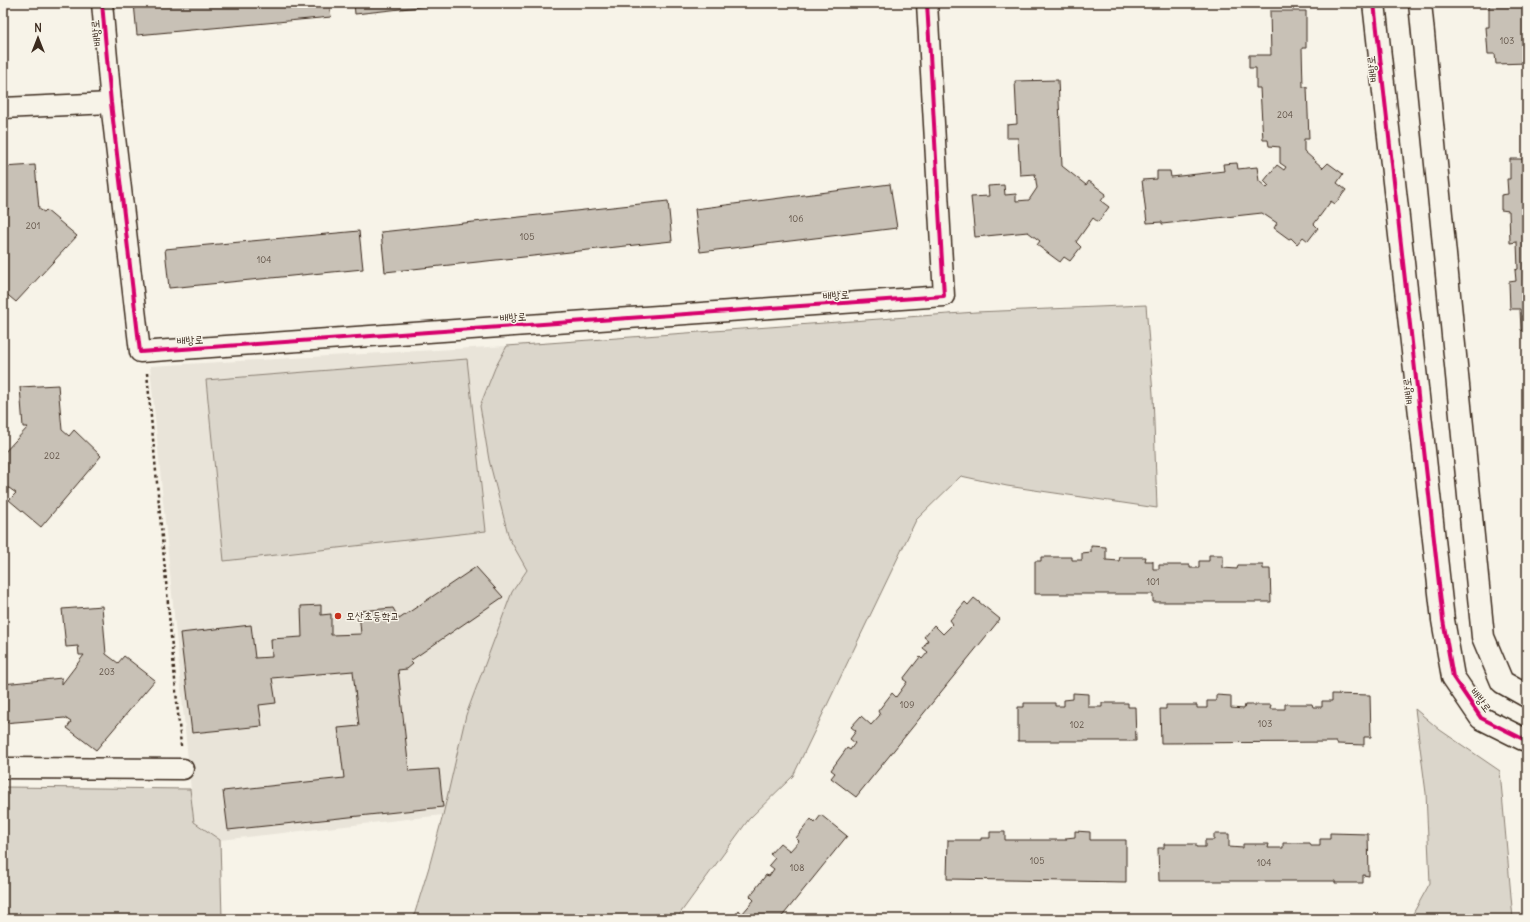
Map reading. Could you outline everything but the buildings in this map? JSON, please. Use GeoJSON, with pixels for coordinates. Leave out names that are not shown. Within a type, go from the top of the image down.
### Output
{"type":"FeatureCollection","features":[{"type":"Feature","properties":{"kind":"street","name":"배방로"},"geometry":{"type":"LineString","coordinates":[[102,3],[111,103],[140,352],[944,296],[927,3]]}},
{"type":"Feature","properties":{"kind":"street","name":"배방로"},"geometry":{"type":"LineString","coordinates":[[1374,3],[1443,620],[1453,677],[1481,718],[1523,739],[1527,739]]}},
{"type":"Feature","properties":{"kind":"street"},"geometry":{"type":"LineString","coordinates":[[1420,3],[1483,637],[1502,682],[1527,696]]}},
{"type":"Feature","properties":{"kind":"street"},"geometry":{"type":"LineString","coordinates":[[3,108],[111,103]]}},
{"type":"Feature","properties":{"kind":"street"},"geometry":{"type":"LineString","coordinates":[[3,768],[183,768]]}},
{"type":"Feature","properties":{"kind":"path"},"geometry":{"type":"LineString","coordinates":[[146,368],[183,768]]}},
{"type":"Feature","properties":{"kind":"shaded area"},"geometry":{"type":"Polygon","coordinates":[[[1146,305],[1153,394],[1157,508],[1007,486],[961,476],[916,520],[793,776],[749,819],[676,919],[413,919],[443,815],[466,715],[512,592],[527,570],[509,538],[489,460],[480,406],[495,368],[507,346],[976,312],[1146,305]]]}},
{"type":"Feature","properties":{"kind":"shaded area","name":"모산초등학교"},"geometry":{"type":"Polygon","coordinates":[[[507,346],[495,368],[480,407],[489,460],[509,538],[527,569],[512,592],[466,715],[443,815],[220,840],[194,822],[150,366],[507,346]]]}},
{"type":"Feature","properties":{"kind":"shaded area"},"geometry":{"type":"Polygon","coordinates":[[[467,359],[486,531],[224,561],[206,380],[467,359]]]}},
{"type":"Feature","properties":{"kind":"shaded area"},"geometry":{"type":"Polygon","coordinates":[[[1415,709],[1440,730],[1500,771],[1513,919],[1410,919],[1430,883],[1426,793],[1415,709]]]}},
{"type":"Feature","properties":{"kind":"shaded area"},"geometry":{"type":"Polygon","coordinates":[[[3,787],[190,789],[194,822],[220,840],[222,919],[3,919],[3,787]]]}},
{"type":"Feature","properties":{"kind":"cycle path"},"geometry":{"type":"LineString","coordinates":[[102,3],[111,103],[140,352],[944,296],[927,3]]}},
{"type":"Feature","properties":{"kind":"cycle path"},"geometry":{"type":"LineString","coordinates":[[1374,3],[1443,620],[1453,677],[1481,718],[1523,739],[1527,739]]}},
{"type":"Feature","properties":{"kind":"place","name":"모산초등학교"},"geometry":{"type":"Point","coordinates":[338,616]}}]}
